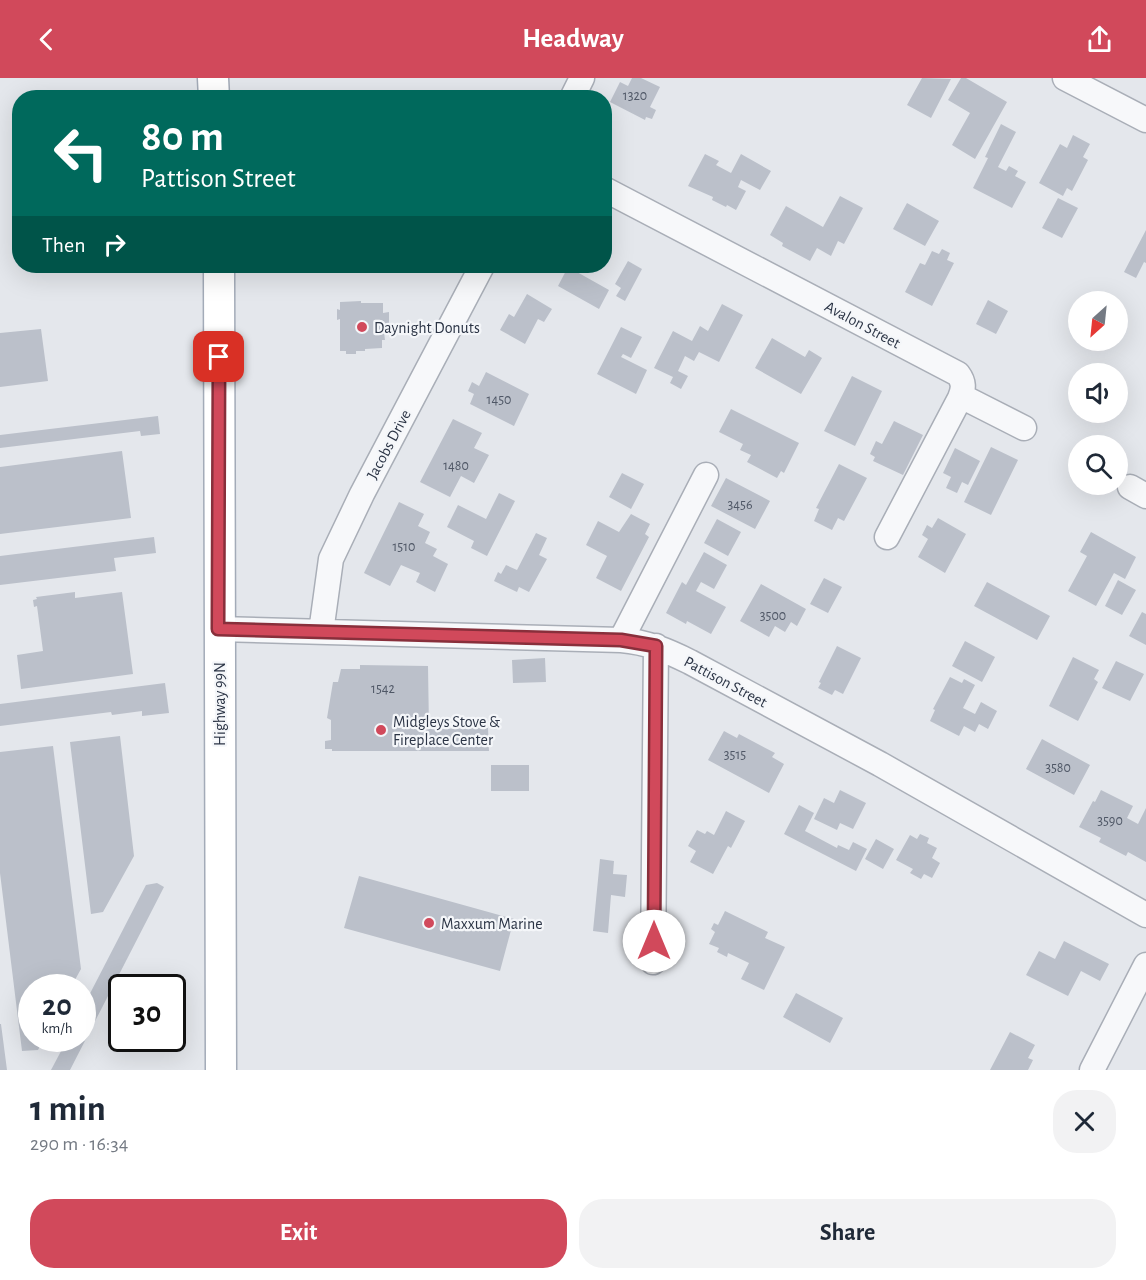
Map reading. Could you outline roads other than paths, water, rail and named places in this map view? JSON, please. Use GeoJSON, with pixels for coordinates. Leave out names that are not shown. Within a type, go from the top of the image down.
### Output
{"type":"FeatureCollection","features":[{"type":"Feature","properties":{"kind":"main road","name":"Highway 99N"},"geometry":{"type":"LineString","coordinates":[[219,273],[218,629],[221,1070]]}},
{"type":"Feature","properties":{"kind":"street"},"geometry":{"type":"LineString","coordinates":[[1065,78],[1146,120]]}},
{"type":"Feature","properties":{"kind":"street","name":"Avalon Street"},"geometry":{"type":"LineString","coordinates":[[612,193],[957,374],[962,380],[964,390],[961,396]]}},
{"type":"Feature","properties":{"kind":"street","name":"Jacobs Drive"},"geometry":{"type":"LineString","coordinates":[[321,632],[331,559],[362,494],[478,273]]}},
{"type":"Feature","properties":{"kind":"street"},"geometry":{"type":"LineString","coordinates":[[886,537],[961,396],[1024,428]]}},
{"type":"Feature","properties":{"kind":"street"},"geometry":{"type":"LineString","coordinates":[[621,640],[706,475]]}},
{"type":"Feature","properties":{"kind":"street","name":"Pattison Street"},"geometry":{"type":"LineString","coordinates":[[218,629],[621,640],[656,646],[880,764],[1146,915]]}},
{"type":"Feature","properties":{"kind":"street"},"geometry":{"type":"LineString","coordinates":[[653,962],[656,646]]}},
{"type":"Feature","properties":{"kind":"street"},"geometry":{"type":"LineString","coordinates":[[1092,1070],[1146,965]]}},
{"type":"Feature","properties":{"kind":"place","name":"Daynight Donuts"},"geometry":{"type":"Point","coordinates":[362,327]}},
{"type":"Feature","properties":{"kind":"place","name":"Midgleys Stove & Fireplace Center"},"geometry":{"type":"Point","coordinates":[381,730]}},
{"type":"Feature","properties":{"kind":"place","name":"Maxxum Marine"},"geometry":{"type":"Point","coordinates":[429,923]}}]}
